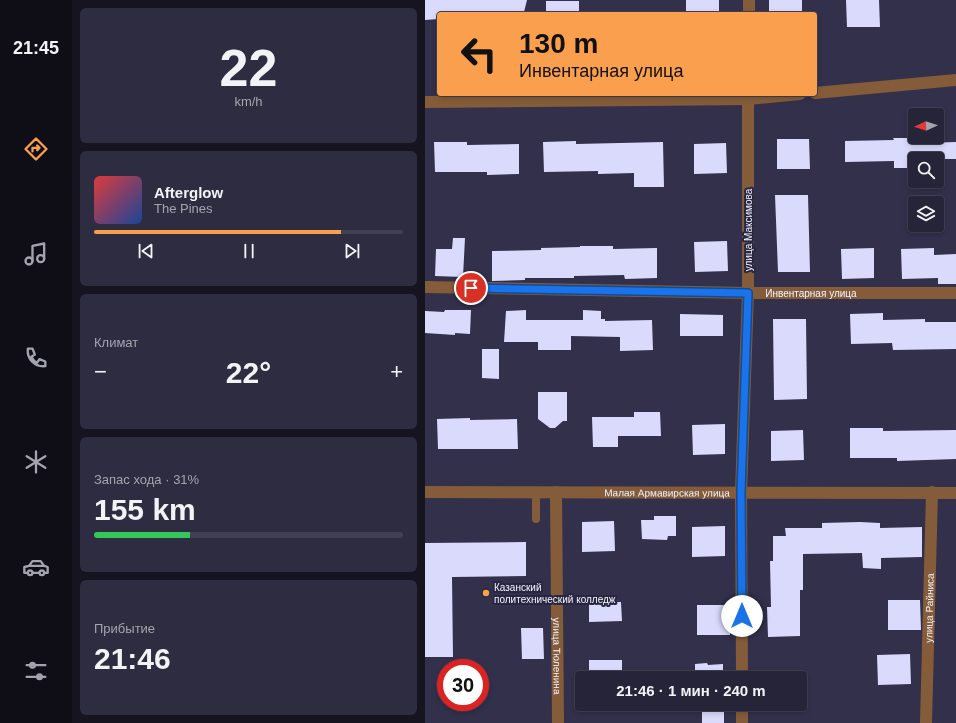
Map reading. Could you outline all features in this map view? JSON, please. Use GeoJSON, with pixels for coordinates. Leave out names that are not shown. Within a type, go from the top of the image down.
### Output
{"type":"FeatureCollection","features":[{"type":"Feature","properties":{"kind":"street"},"geometry":{"type":"LineString","coordinates":[[749,0],[749,12]]}},
{"type":"Feature","properties":{"kind":"street"},"geometry":{"type":"LineString","coordinates":[[817,93],[956,80]]}},
{"type":"Feature","properties":{"kind":"street"},"geometry":{"type":"LineString","coordinates":[[425,102],[748,96]]}},
{"type":"Feature","properties":{"kind":"street","name":"улица Максимова"},"geometry":{"type":"LineString","coordinates":[[742,671],[741,492],[748,293],[748,96]]}},
{"type":"Feature","properties":{"kind":"street","name":"Инвентарная улица"},"geometry":{"type":"LineString","coordinates":[[425,287],[748,293],[956,292]]}},
{"type":"Feature","properties":{"kind":"street","name":"Малая Армавирская улица"},"geometry":{"type":"LineString","coordinates":[[425,492],[956,493]]}},
{"type":"Feature","properties":{"kind":"street","name":"улица Тюленина"},"geometry":{"type":"LineString","coordinates":[[556,492],[558,723]]}},
{"type":"Feature","properties":{"kind":"street","name":"улица Райниса"},"geometry":{"type":"LineString","coordinates":[[926,723],[932,492]]}},
{"type":"Feature","properties":{"kind":"street"},"geometry":{"type":"LineString","coordinates":[[742,711],[742,723]]}},
{"type":"Feature","properties":{"kind":"lane"},"geometry":{"type":"LineString","coordinates":[[536,492],[536,519]]}},
{"type":"Feature","properties":{"kind":"building"},"geometry":{"type":"Polygon","coordinates":[[[425,0],[527,0],[524,12],[437,12],[437,19],[425,20],[425,0]]]}},
{"type":"Feature","properties":{"kind":"building"},"geometry":{"type":"Polygon","coordinates":[[[686,0],[719,0],[719,12],[686,12],[686,0]]]}},
{"type":"Feature","properties":{"kind":"building"},"geometry":{"type":"Polygon","coordinates":[[[769,0],[802,0],[802,12],[769,12],[769,0]]]}},
{"type":"Feature","properties":{"kind":"building"},"geometry":{"type":"Polygon","coordinates":[[[846,0],[879,0],[880,27],[847,27],[846,0]]]}},
{"type":"Feature","properties":{"kind":"building"},"geometry":{"type":"Polygon","coordinates":[[[546,1],[579,1],[579,12],[546,12],[546,1]]]}},
{"type":"Feature","properties":{"kind":"building"},"geometry":{"type":"Polygon","coordinates":[[[893,138],[908,138],[908,144],[944,144],[944,142],[956,142],[956,159],[944,159],[944,152],[908,152],[908,168],[894,168],[894,161],[845,162],[845,141],[894,140],[893,138]]]}},
{"type":"Feature","properties":{"kind":"building"},"geometry":{"type":"Polygon","coordinates":[[[777,139],[809,139],[810,169],[777,169],[777,139]]]}},
{"type":"Feature","properties":{"kind":"building"},"geometry":{"type":"Polygon","coordinates":[[[576,141],[576,144],[663,142],[664,187],[634,187],[634,173],[598,174],[598,171],[544,172],[543,142],[576,141]]]}},
{"type":"Feature","properties":{"kind":"building"},"geometry":{"type":"Polygon","coordinates":[[[434,142],[467,142],[467,145],[519,144],[519,174],[487,175],[487,172],[435,172],[434,142]]]}},
{"type":"Feature","properties":{"kind":"building"},"geometry":{"type":"Polygon","coordinates":[[[726,143],[727,173],[694,174],[694,144],[726,143]]]}},
{"type":"Feature","properties":{"kind":"building"},"geometry":{"type":"Polygon","coordinates":[[[775,195],[808,195],[810,272],[778,272],[775,195]]]}},
{"type":"Feature","properties":{"kind":"building"},"geometry":{"type":"Polygon","coordinates":[[[453,238],[465,238],[463,277],[435,276],[436,249],[452,249],[453,238]]]}},
{"type":"Feature","properties":{"kind":"building"},"geometry":{"type":"Polygon","coordinates":[[[727,241],[728,271],[695,272],[694,242],[727,241]]]}},
{"type":"Feature","properties":{"kind":"building"},"geometry":{"type":"Polygon","coordinates":[[[613,246],[613,249],[657,248],[657,278],[625,279],[624,275],[574,276],[574,278],[525,278],[525,280],[492,281],[492,251],[541,250],[541,248],[613,246]]]}},
{"type":"Feature","properties":{"kind":"building"},"geometry":{"type":"Polygon","coordinates":[[[874,248],[874,278],[842,279],[841,249],[874,248]]]}},
{"type":"Feature","properties":{"kind":"building"},"geometry":{"type":"Polygon","coordinates":[[[934,248],[934,255],[956,254],[956,284],[938,284],[938,278],[902,279],[901,249],[934,248]]]}},
{"type":"Feature","properties":{"kind":"building"},"geometry":{"type":"Polygon","coordinates":[[[445,310],[471,310],[470,334],[455,333],[455,335],[425,333],[425,311],[444,312],[445,310]]]}},
{"type":"Feature","properties":{"kind":"building"},"geometry":{"type":"Polygon","coordinates":[[[526,310],[526,320],[583,320],[583,310],[601,311],[601,319],[605,319],[605,321],[652,320],[653,350],[620,351],[620,337],[571,336],[571,350],[538,350],[538,342],[504,342],[506,311],[526,310]]]}},
{"type":"Feature","properties":{"kind":"building"},"geometry":{"type":"Polygon","coordinates":[[[883,313],[883,320],[925,319],[925,322],[956,322],[956,349],[893,350],[892,343],[851,344],[850,314],[883,313]]]}},
{"type":"Feature","properties":{"kind":"building"},"geometry":{"type":"Polygon","coordinates":[[[680,314],[723,315],[723,336],[680,336],[680,314]]]}},
{"type":"Feature","properties":{"kind":"building"},"geometry":{"type":"Polygon","coordinates":[[[773,319],[806,319],[807,399],[774,400],[773,319]]]}},
{"type":"Feature","properties":{"kind":"building"},"geometry":{"type":"Polygon","coordinates":[[[482,349],[499,349],[499,379],[482,378],[482,349]]]}},
{"type":"Feature","properties":{"kind":"building"},"geometry":{"type":"Polygon","coordinates":[[[538,392],[567,392],[567,421],[563,421],[555,428],[550,428],[538,419],[538,392]]]}},
{"type":"Feature","properties":{"kind":"building"},"geometry":{"type":"Polygon","coordinates":[[[634,412],[660,412],[661,436],[618,436],[618,447],[593,447],[592,417],[634,417],[634,412]]]}},
{"type":"Feature","properties":{"kind":"building"},"geometry":{"type":"Polygon","coordinates":[[[470,418],[470,420],[517,419],[518,449],[438,449],[437,419],[470,418]]]}},
{"type":"Feature","properties":{"kind":"building"},"geometry":{"type":"Polygon","coordinates":[[[725,424],[725,454],[693,455],[692,425],[725,424]]]}},
{"type":"Feature","properties":{"kind":"building"},"geometry":{"type":"Polygon","coordinates":[[[850,428],[883,428],[883,431],[956,430],[956,459],[897,461],[897,458],[850,458],[850,428]]]}},
{"type":"Feature","properties":{"kind":"building"},"geometry":{"type":"Polygon","coordinates":[[[803,430],[804,460],[771,461],[771,431],[803,430]]]}},
{"type":"Feature","properties":{"kind":"building"},"geometry":{"type":"Polygon","coordinates":[[[654,516],[676,516],[676,536],[668,536],[667,540],[642,539],[641,520],[654,520],[654,516]]]}},
{"type":"Feature","properties":{"kind":"building"},"geometry":{"type":"Polygon","coordinates":[[[614,521],[615,551],[582,552],[582,522],[614,521]]]}},
{"type":"Feature","properties":{"kind":"building"},"geometry":{"type":"Polygon","coordinates":[[[822,523],[880,523],[880,528],[922,527],[922,557],[881,558],[881,569],[863,568],[862,553],[803,554],[803,590],[800,590],[800,636],[768,637],[767,607],[771,607],[770,561],[773,561],[773,536],[786,536],[785,528],[822,528],[822,523]]]}},
{"type":"Feature","properties":{"kind":"building"},"geometry":{"type":"Polygon","coordinates":[[[725,526],[725,556],[692,557],[692,527],[725,526]]]}},
{"type":"Feature","properties":{"kind":"building"},"geometry":{"type":"Polygon","coordinates":[[[526,542],[526,576],[452,577],[453,657],[425,657],[425,543],[526,542]]]}},
{"type":"Feature","properties":{"kind":"building"},"geometry":{"type":"Polygon","coordinates":[[[616,599],[616,602],[621,602],[622,621],[589,622],[589,600],[616,599]]]}},
{"type":"Feature","properties":{"kind":"building"},"geometry":{"type":"Polygon","coordinates":[[[888,600],[920,600],[921,630],[888,630],[888,600]]]}},
{"type":"Feature","properties":{"kind":"building"},"geometry":{"type":"Polygon","coordinates":[[[697,605],[730,605],[730,635],[697,635],[697,605]]]}},
{"type":"Feature","properties":{"kind":"building"},"geometry":{"type":"Polygon","coordinates":[[[521,628],[543,628],[544,659],[522,659],[521,628]]]}},
{"type":"Feature","properties":{"kind":"building"},"geometry":{"type":"Polygon","coordinates":[[[910,654],[911,684],[878,685],[877,655],[910,654]]]}},
{"type":"Feature","properties":{"kind":"building"},"geometry":{"type":"Polygon","coordinates":[[[589,660],[622,660],[622,671],[589,671],[589,660]]]}},
{"type":"Feature","properties":{"kind":"building"},"geometry":{"type":"Polygon","coordinates":[[[695,664],[723,664],[723,671],[695,671],[695,664]]]}},
{"type":"Feature","properties":{"kind":"building"},"geometry":{"type":"Polygon","coordinates":[[[702,711],[724,711],[724,723],[702,723],[702,711]]]}},
{"type":"Feature","properties":{"kind":"place","name":"Казанский политехнический колледж"},"geometry":{"type":"Point","coordinates":[486,593]}},
{"type":"Feature","properties":{"kind":"route"},"geometry":{"type":"LineString","coordinates":[[471,288],[748,293],[741,492],[742,616]]}}]}
